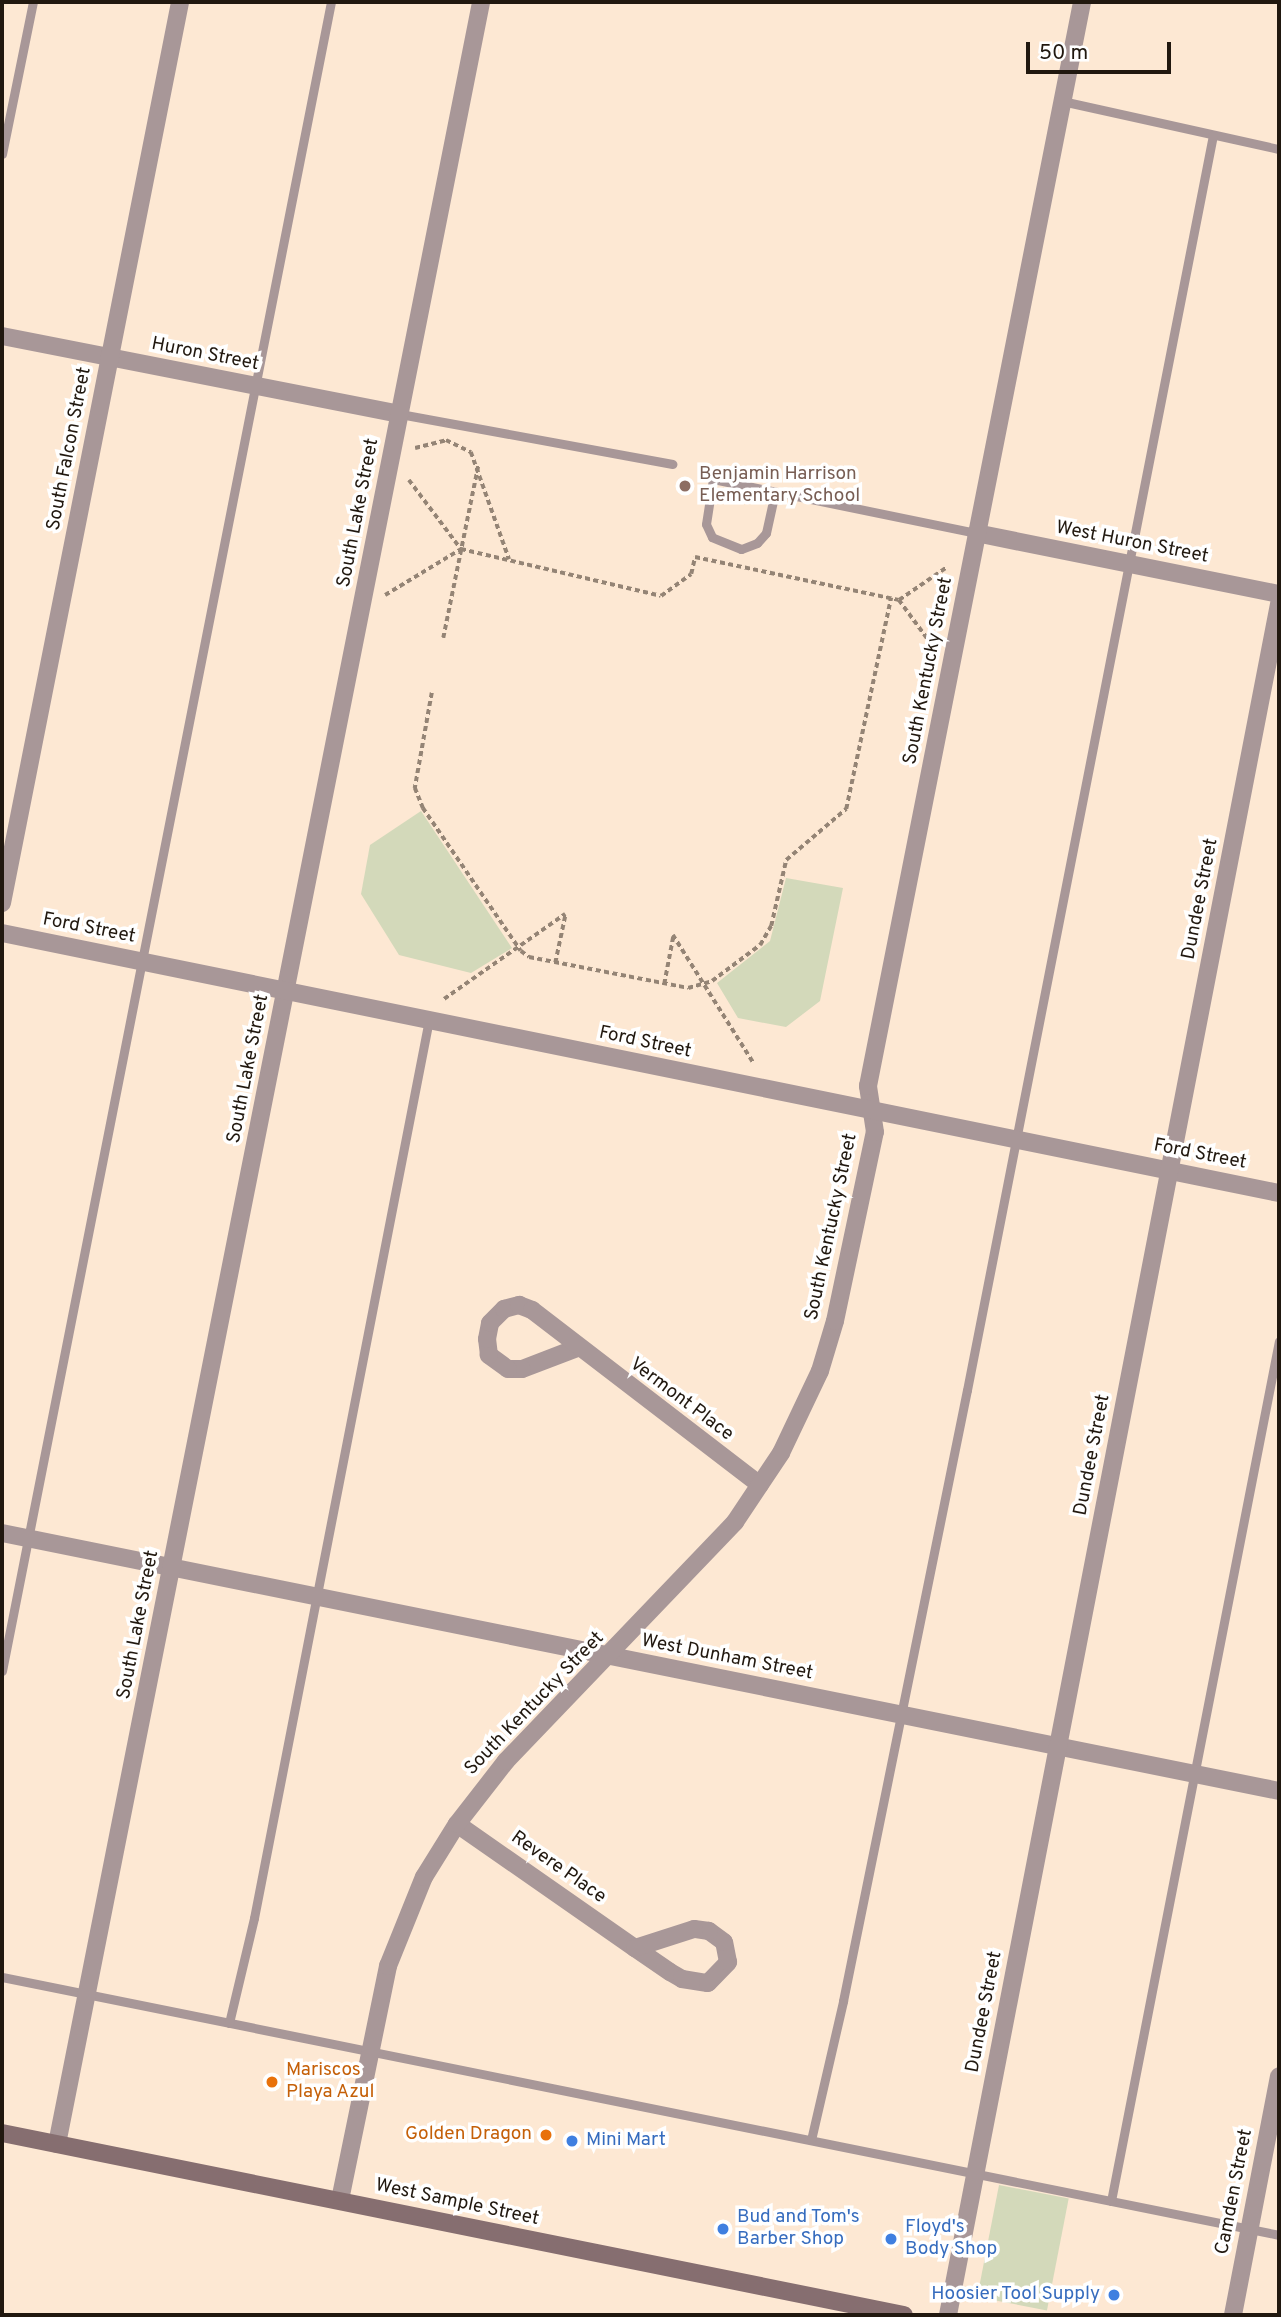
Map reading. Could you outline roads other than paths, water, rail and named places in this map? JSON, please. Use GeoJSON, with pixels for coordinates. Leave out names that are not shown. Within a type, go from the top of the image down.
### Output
{"type":"FeatureCollection","features":[{"type":"Feature","properties":{"kind":"main road","name":"West Sample Street"},"geometry":{"type":"LineString","coordinates":[[2,2133],[904,2315]]}},
{"type":"Feature","properties":{"kind":"street","name":"South Falcon Street"},"geometry":{"type":"LineString","coordinates":[[2,903],[180,2]]}},
{"type":"Feature","properties":{"kind":"street","name":"South Lake Street"},"geometry":{"type":"LineString","coordinates":[[57,2144],[481,2]]}},
{"type":"Feature","properties":{"kind":"street","name":"South Kentucky Street"},"geometry":{"type":"LineString","coordinates":[[340,2200],[388,1966],[405,1918],[457,1824],[506,1761],[610,1656],[735,1522],[805,1410],[835,1321],[875,1132],[868,1086],[1082,2]]}},
{"type":"Feature","properties":{"kind":"street","name":"Huron Street"},"geometry":{"type":"LineString","coordinates":[[2,337],[400,414]]}},
{"type":"Feature","properties":{"kind":"street","name":"West Huron Street"},"geometry":{"type":"LineString","coordinates":[[976,533],[1279,594]]}},
{"type":"Feature","properties":{"kind":"street","name":"Dundee Street"},"geometry":{"type":"LineString","coordinates":[[948,2315],[1279,604]]}},
{"type":"Feature","properties":{"kind":"street","name":"Ford Street"},"geometry":{"type":"LineString","coordinates":[[2,933],[1279,1193]]}},
{"type":"Feature","properties":{"kind":"street","name":"Vermont Place"},"geometry":{"type":"LineString","coordinates":[[577,1348],[522,1369],[508,1369],[489,1356],[487,1339],[490,1323],[504,1309],[519,1305],[533,1310],[577,1348],[760,1485]]}},
{"type":"Feature","properties":{"kind":"street","name":"West Dunham Street"},"geometry":{"type":"LineString","coordinates":[[2,1533],[1279,1791]]}},
{"type":"Feature","properties":{"kind":"street","name":"Revere Place"},"geometry":{"type":"LineString","coordinates":[[457,1824],[635,1948],[695,1984],[708,1983],[728,1962],[724,1942],[709,1931],[694,1929],[635,1948]]}},
{"type":"Feature","properties":{"kind":"street","name":"Camden Street"},"geometry":{"type":"LineString","coordinates":[[1233,2315],[1279,2076]]}},
{"type":"Feature","properties":{"kind":"lane"},"geometry":{"type":"LineString","coordinates":[[2,154],[33,2]]}},
{"type":"Feature","properties":{"kind":"lane"},"geometry":{"type":"LineString","coordinates":[[2,1671],[331,2]]}},
{"type":"Feature","properties":{"kind":"lane"},"geometry":{"type":"LineString","coordinates":[[1062,101],[1279,149]]}},
{"type":"Feature","properties":{"kind":"lane"},"geometry":{"type":"LineString","coordinates":[[811,2140],[900,1714],[1213,135]]}},
{"type":"Feature","properties":{"kind":"lane"},"geometry":{"type":"LineString","coordinates":[[400,414],[672,464]]}},
{"type":"Feature","properties":{"kind":"lane"},"geometry":{"type":"LineString","coordinates":[[775,492],[766,533],[757,543],[741,549],[712,537],[706,524],[713,479],[976,533]]}},
{"type":"Feature","properties":{"kind":"lane"},"geometry":{"type":"LineString","coordinates":[[229,2023],[254,1918],[429,1018]]}},
{"type":"Feature","properties":{"kind":"lane"},"geometry":{"type":"LineString","coordinates":[[1111,2201],[1279,1341]]}},
{"type":"Feature","properties":{"kind":"lane"},"geometry":{"type":"LineString","coordinates":[[2,1977],[1279,2235]]}},
{"type":"Feature","properties":{"kind":"place","name":"Benjamin Harrison Elementary School"},"geometry":{"type":"Point","coordinates":[685,486]}},
{"type":"Feature","properties":{"kind":"place","name":"Mariscos Playa Azul"},"geometry":{"type":"Point","coordinates":[272,2082]}},
{"type":"Feature","properties":{"kind":"place","name":"Golden Dragon"},"geometry":{"type":"Point","coordinates":[546,2135]}},
{"type":"Feature","properties":{"kind":"place","name":"Mini Mart"},"geometry":{"type":"Point","coordinates":[572,2141]}},
{"type":"Feature","properties":{"kind":"place","name":"Bud and Tom's Barber Shop"},"geometry":{"type":"Point","coordinates":[723,2229]}},
{"type":"Feature","properties":{"kind":"place","name":"Floyd's Body Shop"},"geometry":{"type":"Point","coordinates":[891,2239]}},
{"type":"Feature","properties":{"kind":"place","name":"Hoosier Tool Supply"},"geometry":{"type":"Point","coordinates":[1114,2295]}}]}
